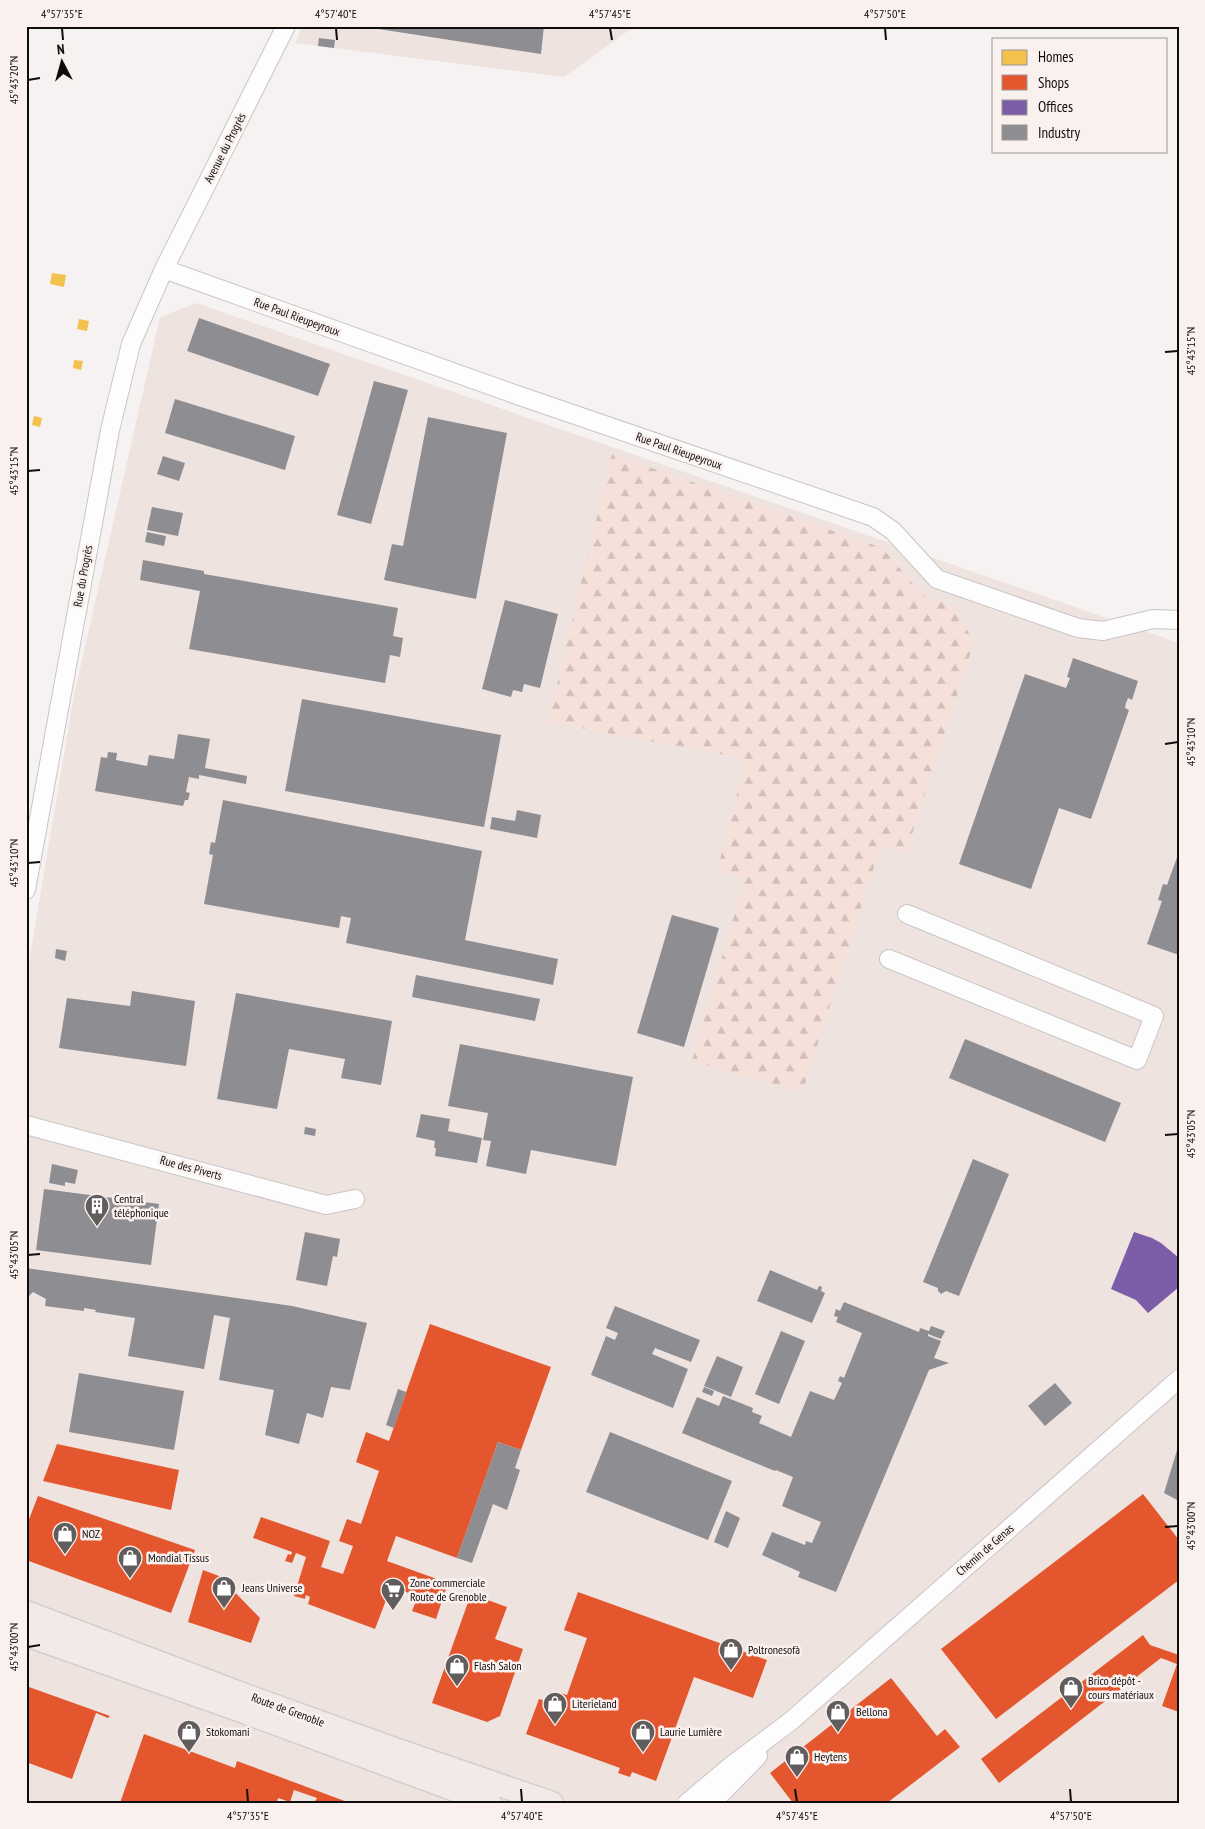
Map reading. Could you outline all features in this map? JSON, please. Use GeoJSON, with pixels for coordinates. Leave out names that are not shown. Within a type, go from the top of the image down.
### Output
{"type":"FeatureCollection","features":[{"type":"Feature","properties":{"kind":"main road","name":"Route de Grenoble"},"geometry":{"type":"LineString","coordinates":[[26,1612],[254,1698],[552,1803]]}},
{"type":"Feature","properties":{"kind":"main road","name":"Route de Grenoble"},"geometry":{"type":"LineString","coordinates":[[26,1635],[244,1712],[490,1803]]}},
{"type":"Feature","properties":{"kind":"street","name":"Avenue du Progrès"},"geometry":{"type":"LineString","coordinates":[[164,269],[286,26]]}},
{"type":"Feature","properties":{"kind":"street","name":"Rue Paul Rieupeyroux"},"geometry":{"type":"LineString","coordinates":[[164,269],[508,392],[873,517],[893,531],[936,579],[1078,628],[1103,631],[1153,619],[1179,620]]}},
{"type":"Feature","properties":{"kind":"street","name":"Rue du Progrès"},"geometry":{"type":"LineString","coordinates":[[26,890],[110,430],[131,344],[164,269]]}},
{"type":"Feature","properties":{"kind":"street"},"geometry":{"type":"LineString","coordinates":[[889,959],[1137,1060],[1154,1016],[907,914]]}},
{"type":"Feature","properties":{"kind":"street","name":"Rue des Piverts"},"geometry":{"type":"LineString","coordinates":[[26,1125],[326,1205],[355,1199]]}},
{"type":"Feature","properties":{"kind":"street","name":"Chemin de Genas"},"geometry":{"type":"LineString","coordinates":[[687,1803],[731,1766],[791,1721],[1179,1379]]}},
{"type":"Feature","properties":{"kind":"street","name":"Chemin de Genas"},"geometry":{"type":"LineString","coordinates":[[712,1803],[791,1721]]}},
{"type":"Feature","properties":{"kind":"shaded area"},"geometry":{"type":"Polygon","coordinates":[[[302,26],[635,26],[564,77],[295,43],[302,26]]]}},
{"type":"Feature","properties":{"kind":"shaded area"},"geometry":{"type":"Polygon","coordinates":[[[196,303],[1179,643],[1179,1803],[26,1803],[26,979],[74,695],[160,317],[196,303]]]}},
{"type":"Feature","properties":{"kind":"green space"},"geometry":{"type":"Polygon","coordinates":[[[612,454],[882,548],[923,595],[953,606],[974,642],[906,853],[881,845],[802,1093],[692,1061],[745,878],[717,871],[746,759],[548,722],[612,454]]]}},
{"type":"Feature","properties":{"kind":"building: Homes"},"geometry":{"type":"Polygon","coordinates":[[[52,273],[66,275],[64,287],[50,284],[52,273]]]}},
{"type":"Feature","properties":{"kind":"building: Homes"},"geometry":{"type":"Polygon","coordinates":[[[79,319],[89,321],[87,331],[77,329],[79,319]]]}},
{"type":"Feature","properties":{"kind":"building: Homes"},"geometry":{"type":"Polygon","coordinates":[[[74,360],[83,361],[81,370],[73,368],[74,360]]]}},
{"type":"Feature","properties":{"kind":"building: Homes"},"geometry":{"type":"Polygon","coordinates":[[[34,416],[42,418],[40,427],[32,425],[34,416]]]}},
{"type":"Feature","properties":{"kind":"building: Shops"},"geometry":{"type":"Polygon","coordinates":[[[430,1324],[551,1367],[521,1450],[498,1442],[457,1558],[396,1536],[387,1561],[448,1583],[436,1619],[412,1611],[418,1596],[391,1587],[375,1629],[308,1604],[310,1597],[306,1595],[305,1599],[294,1596],[306,1557],[296,1553],[292,1563],[285,1561],[288,1554],[291,1555],[292,1552],[253,1538],[261,1517],[330,1541],[321,1567],[343,1574],[353,1546],[339,1541],[347,1519],[361,1524],[379,1471],[356,1462],[366,1432],[389,1441],[430,1324]]]}},
{"type":"Feature","properties":{"kind":"building: Shops"},"geometry":{"type":"Polygon","coordinates":[[[57,1444],[179,1470],[171,1510],[43,1481],[57,1444]]]}},
{"type":"Feature","properties":{"kind":"building: Shops"},"geometry":{"type":"Polygon","coordinates":[[[1143,1494],[1179,1540],[1179,1580],[996,1719],[941,1649],[1143,1494]]]}},
{"type":"Feature","properties":{"kind":"building: Shops"},"geometry":{"type":"Polygon","coordinates":[[[38,1496],[195,1550],[171,1613],[26,1560],[26,1527],[38,1496]]]}},
{"type":"Feature","properties":{"kind":"building: Shops"},"geometry":{"type":"Polygon","coordinates":[[[203,1570],[219,1576],[260,1618],[251,1643],[188,1622],[203,1570]]]}},
{"type":"Feature","properties":{"kind":"building: Shops"},"geometry":{"type":"Polygon","coordinates":[[[578,1592],[767,1660],[753,1698],[694,1677],[656,1781],[632,1772],[630,1777],[618,1773],[620,1768],[526,1734],[539,1699],[557,1704],[560,1693],[567,1695],[587,1638],[564,1630],[578,1592]]]}},
{"type":"Feature","properties":{"kind":"building: Shops"},"geometry":{"type":"Polygon","coordinates":[[[471,1594],[507,1607],[495,1639],[523,1649],[500,1716],[487,1722],[432,1703],[471,1594]]]}},
{"type":"Feature","properties":{"kind":"building: Shops","name":"Brico dépôt - cours matériaux"},"geometry":{"type":"Polygon","coordinates":[[[1143,1635],[1150,1645],[1179,1655],[1179,1712],[1162,1706],[1177,1664],[1161,1658],[999,1783],[981,1759],[1143,1635]]]}},
{"type":"Feature","properties":{"kind":"building: Shops"},"geometry":{"type":"Polygon","coordinates":[[[891,1678],[937,1736],[945,1729],[960,1747],[887,1803],[793,1803],[770,1773],[891,1678]]]}},
{"type":"Feature","properties":{"kind":"building: Shops"},"geometry":{"type":"Polygon","coordinates":[[[26,1686],[110,1716],[108,1718],[96,1713],[72,1779],[26,1762],[26,1686]]]}},
{"type":"Feature","properties":{"kind":"building: Shops"},"geometry":{"type":"Polygon","coordinates":[[[144,1734],[235,1768],[237,1761],[350,1803],[314,1803],[317,1798],[294,1790],[290,1802],[278,1798],[277,1803],[120,1803],[144,1734]]]}},
{"type":"Feature","properties":{"kind":"building: Offices"},"geometry":{"type":"Polygon","coordinates":[[[1134,1232],[1161,1243],[1179,1258],[1179,1287],[1148,1313],[1136,1300],[1111,1289],[1134,1232]]]}},
{"type":"Feature","properties":{"kind":"building: Industry"},"geometry":{"type":"Polygon","coordinates":[[[359,26],[544,26],[541,54],[359,26]]]}},
{"type":"Feature","properties":{"kind":"building: Industry"},"geometry":{"type":"Polygon","coordinates":[[[319,38],[335,40],[334,48],[318,46],[319,38]]]}},
{"type":"Feature","properties":{"kind":"building: Industry"},"geometry":{"type":"Polygon","coordinates":[[[199,318],[330,364],[318,396],[187,351],[199,318]]]}},
{"type":"Feature","properties":{"kind":"building: Industry"},"geometry":{"type":"Polygon","coordinates":[[[374,381],[408,390],[371,524],[337,515],[374,381]]]}},
{"type":"Feature","properties":{"kind":"building: Industry"},"geometry":{"type":"Polygon","coordinates":[[[175,399],[295,436],[285,470],[165,433],[175,399]]]}},
{"type":"Feature","properties":{"kind":"building: Industry"},"geometry":{"type":"Polygon","coordinates":[[[428,417],[507,433],[476,599],[384,580],[392,544],[403,546],[428,417]]]}},
{"type":"Feature","properties":{"kind":"building: Industry"},"geometry":{"type":"Polygon","coordinates":[[[163,456],[185,463],[179,481],[157,474],[163,456]]]}},
{"type":"Feature","properties":{"kind":"building: Industry"},"geometry":{"type":"Polygon","coordinates":[[[152,507],[183,513],[178,536],[147,530],[152,507]]]}},
{"type":"Feature","properties":{"kind":"building: Industry"},"geometry":{"type":"Polygon","coordinates":[[[147,532],[166,536],[164,546],[145,542],[147,532]]]}},
{"type":"Feature","properties":{"kind":"building: Industry"},"geometry":{"type":"Polygon","coordinates":[[[143,560],[204,571],[204,574],[398,608],[393,636],[403,638],[400,657],[390,655],[385,683],[189,649],[200,591],[140,580],[143,560]]]}},
{"type":"Feature","properties":{"kind":"building: Industry"},"geometry":{"type":"Polygon","coordinates":[[[505,600],[558,614],[540,688],[524,684],[522,692],[513,690],[511,697],[482,689],[505,600]]]}},
{"type":"Feature","properties":{"kind":"building: Industry"},"geometry":{"type":"Polygon","coordinates":[[[1073,658],[1138,681],[1132,700],[1128,698],[1126,703],[1125,708],[1129,710],[1091,819],[1059,808],[1031,889],[959,864],[1025,674],[1066,688],[1070,678],[1067,677],[1073,658]]]}},
{"type":"Feature","properties":{"kind":"building: Industry"},"geometry":{"type":"Polygon","coordinates":[[[302,699],[501,735],[484,827],[285,791],[302,699]]]}},
{"type":"Feature","properties":{"kind":"building: Industry"},"geometry":{"type":"Polygon","coordinates":[[[178,734],[210,739],[205,768],[247,776],[246,784],[199,775],[199,779],[189,777],[186,792],[190,793],[188,800],[185,800],[183,806],[95,791],[101,757],[107,758],[108,752],[117,753],[116,760],[147,766],[149,755],[174,759],[178,734]]]}},
{"type":"Feature","properties":{"kind":"building: Industry"},"geometry":{"type":"Polygon","coordinates":[[[223,800],[482,851],[465,940],[558,959],[553,985],[346,943],[351,918],[341,916],[339,928],[204,904],[213,855],[209,854],[211,842],[215,843],[223,800]]]}},
{"type":"Feature","properties":{"kind":"building: Industry"},"geometry":{"type":"Polygon","coordinates":[[[517,810],[541,815],[537,838],[490,829],[492,817],[515,821],[517,810]]]}},
{"type":"Feature","properties":{"kind":"building: Industry"},"geometry":{"type":"Polygon","coordinates":[[[1179,852],[1179,955],[1147,944],[1162,901],[1158,900],[1163,884],[1167,885],[1179,852]]]}},
{"type":"Feature","properties":{"kind":"building: Industry"},"geometry":{"type":"Polygon","coordinates":[[[672,915],[719,928],[684,1047],[637,1033],[672,915]]]}},
{"type":"Feature","properties":{"kind":"building: Industry"},"geometry":{"type":"Polygon","coordinates":[[[56,949],[67,951],[65,961],[55,958],[56,949]]]}},
{"type":"Feature","properties":{"kind":"building: Industry"},"geometry":{"type":"Polygon","coordinates":[[[416,975],[540,999],[535,1021],[412,997],[416,975]]]}},
{"type":"Feature","properties":{"kind":"building: Industry"},"geometry":{"type":"Polygon","coordinates":[[[132,991],[195,1001],[186,1066],[59,1048],[67,998],[130,1006],[132,991]]]}},
{"type":"Feature","properties":{"kind":"building: Industry"},"geometry":{"type":"Polygon","coordinates":[[[236,993],[392,1021],[381,1085],[341,1078],[345,1059],[289,1049],[277,1109],[217,1099],[236,993]]]}},
{"type":"Feature","properties":{"kind":"building: Industry"},"geometry":{"type":"Polygon","coordinates":[[[965,1039],[1121,1103],[1105,1142],[949,1078],[965,1039]]]}},
{"type":"Feature","properties":{"kind":"building: Industry"},"geometry":{"type":"Polygon","coordinates":[[[460,1044],[633,1077],[616,1166],[531,1150],[526,1174],[486,1166],[491,1141],[483,1140],[488,1113],[448,1106],[460,1044]]]}},
{"type":"Feature","properties":{"kind":"building: Industry"},"geometry":{"type":"Polygon","coordinates":[[[421,1114],[450,1119],[448,1131],[482,1138],[477,1163],[435,1156],[435,1141],[416,1137],[421,1114]]]}},
{"type":"Feature","properties":{"kind":"building: Industry"},"geometry":{"type":"Polygon","coordinates":[[[305,1127],[316,1129],[315,1136],[304,1134],[305,1127]]]}},
{"type":"Feature","properties":{"kind":"building: Industry"},"geometry":{"type":"Polygon","coordinates":[[[973,1159],[1009,1174],[959,1296],[946,1291],[941,1294],[938,1288],[923,1282],[973,1159]]]}},
{"type":"Feature","properties":{"kind":"building: Industry"},"geometry":{"type":"Polygon","coordinates":[[[52,1164],[78,1170],[75,1184],[65,1182],[65,1186],[49,1183],[52,1164]]]}},
{"type":"Feature","properties":{"kind":"building: Industry","name":"Central téléphonique"},"geometry":{"type":"Polygon","coordinates":[[[44,1189],[159,1204],[151,1265],[36,1250],[44,1189]]]}},
{"type":"Feature","properties":{"kind":"building: Industry"},"geometry":{"type":"Polygon","coordinates":[[[305,1232],[340,1239],[337,1257],[333,1256],[327,1286],[296,1280],[305,1232]]]}},
{"type":"Feature","properties":{"kind":"building: Industry"},"geometry":{"type":"Polygon","coordinates":[[[26,1268],[292,1306],[367,1323],[350,1390],[331,1387],[323,1418],[307,1413],[299,1444],[265,1435],[274,1390],[219,1380],[230,1318],[214,1315],[204,1369],[128,1356],[135,1318],[95,1312],[96,1310],[84,1308],[84,1311],[45,1306],[46,1299],[33,1292],[28,1297],[26,1295],[26,1268]]]}},
{"type":"Feature","properties":{"kind":"building: Industry"},"geometry":{"type":"Polygon","coordinates":[[[770,1270],[817,1290],[819,1286],[822,1287],[821,1291],[825,1293],[812,1323],[757,1301],[770,1270]]]}},
{"type":"Feature","properties":{"kind":"building: Industry"},"geometry":{"type":"Polygon","coordinates":[[[844,1302],[919,1332],[920,1328],[929,1331],[931,1326],[945,1331],[941,1339],[928,1334],[928,1336],[941,1341],[934,1358],[949,1363],[929,1370],[836,1592],[798,1577],[800,1572],[762,1555],[772,1532],[805,1545],[806,1541],[812,1543],[821,1522],[782,1506],[793,1477],[682,1433],[697,1397],[719,1406],[723,1396],[753,1408],[752,1412],[762,1416],[759,1423],[791,1437],[810,1391],[834,1400],[842,1383],[838,1381],[840,1376],[844,1378],[862,1333],[836,1322],[838,1317],[834,1316],[836,1309],[840,1311],[844,1302]]]}},
{"type":"Feature","properties":{"kind":"building: Industry"},"geometry":{"type":"Polygon","coordinates":[[[615,1306],[700,1340],[691,1362],[655,1348],[652,1354],[688,1369],[673,1408],[591,1375],[606,1336],[615,1340],[618,1333],[606,1328],[615,1306]]]}},
{"type":"Feature","properties":{"kind":"building: Industry"},"geometry":{"type":"Polygon","coordinates":[[[781,1331],[805,1341],[779,1404],[755,1394],[781,1331]]]}},
{"type":"Feature","properties":{"kind":"building: Industry"},"geometry":{"type":"Polygon","coordinates":[[[717,1356],[743,1367],[731,1397],[704,1386],[717,1356]]]}},
{"type":"Feature","properties":{"kind":"building: Industry"},"geometry":{"type":"Polygon","coordinates":[[[79,1373],[184,1391],[174,1450],[69,1432],[79,1373]]]}},
{"type":"Feature","properties":{"kind":"building: Industry"},"geometry":{"type":"Polygon","coordinates":[[[1055,1383],[1072,1403],[1045,1426],[1028,1406],[1055,1383]]]}},
{"type":"Feature","properties":{"kind":"building: Industry"},"geometry":{"type":"Polygon","coordinates":[[[704,1387],[714,1391],[712,1396],[702,1392],[704,1387]]]}},
{"type":"Feature","properties":{"kind":"building: Industry"},"geometry":{"type":"Polygon","coordinates":[[[398,1389],[406,1392],[394,1428],[386,1425],[398,1389]]]}},
{"type":"Feature","properties":{"kind":"building: Industry"},"geometry":{"type":"Polygon","coordinates":[[[610,1432],[732,1481],[708,1540],[586,1492],[610,1432]]]}},
{"type":"Feature","properties":{"kind":"building: Industry"},"geometry":{"type":"Polygon","coordinates":[[[498,1442],[521,1450],[515,1468],[520,1470],[507,1510],[493,1504],[472,1563],[457,1558],[498,1442]]]}},
{"type":"Feature","properties":{"kind":"building: Industry"},"geometry":{"type":"Polygon","coordinates":[[[1179,1447],[1179,1501],[1164,1493],[1179,1447]]]}},
{"type":"Feature","properties":{"kind":"building: Industry"},"geometry":{"type":"Polygon","coordinates":[[[726,1511],[740,1518],[728,1548],[714,1542],[726,1511]]]}},
{"type":"Feature","properties":{"kind":"place","name":"Central téléphonique"},"geometry":{"type":"Point","coordinates":[97,1227]}},
{"type":"Feature","properties":{"kind":"place","name":"NOZ"},"geometry":{"type":"Point","coordinates":[65,1555]}},
{"type":"Feature","properties":{"kind":"place","name":"Mondial Tissus"},"geometry":{"type":"Point","coordinates":[130,1579]}},
{"type":"Feature","properties":{"kind":"place","name":"Jeans Universe"},"geometry":{"type":"Point","coordinates":[224,1609]}},
{"type":"Feature","properties":{"kind":"place","name":"Zone commerciale Route de Grenoble"},"geometry":{"type":"Point","coordinates":[393,1611]}},
{"type":"Feature","properties":{"kind":"place","name":"Poltronesofà"},"geometry":{"type":"Point","coordinates":[731,1671]}},
{"type":"Feature","properties":{"kind":"place","name":"Flash Salon"},"geometry":{"type":"Point","coordinates":[457,1687]}},
{"type":"Feature","properties":{"kind":"place","name":"Brico dépôt - cours matériaux"},"geometry":{"type":"Point","coordinates":[1071,1709]}},
{"type":"Feature","properties":{"kind":"place","name":"Literieland"},"geometry":{"type":"Point","coordinates":[555,1725]}},
{"type":"Feature","properties":{"kind":"place","name":"Bellona"},"geometry":{"type":"Point","coordinates":[838,1733]}},
{"type":"Feature","properties":{"kind":"place","name":"Stokomani"},"geometry":{"type":"Point","coordinates":[189,1753]}},
{"type":"Feature","properties":{"kind":"place","name":"Laurie Lumière"},"geometry":{"type":"Point","coordinates":[643,1753]}},
{"type":"Feature","properties":{"kind":"place","name":"Heytens"},"geometry":{"type":"Point","coordinates":[797,1778]}}]}
